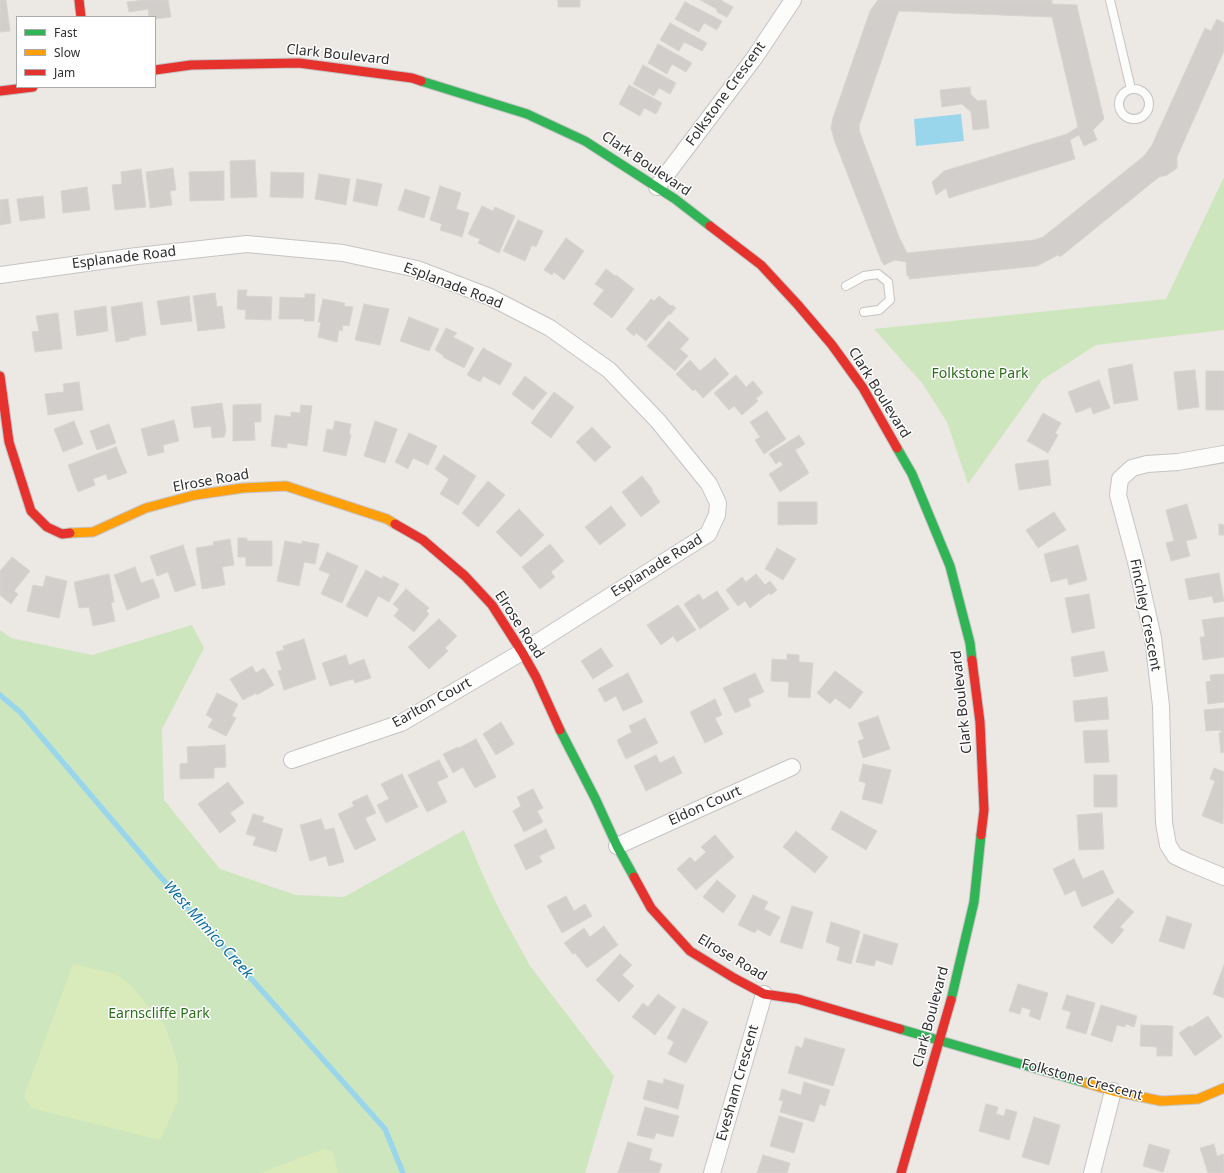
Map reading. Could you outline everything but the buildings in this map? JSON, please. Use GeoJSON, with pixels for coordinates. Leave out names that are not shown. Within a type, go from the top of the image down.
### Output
{"type":"FeatureCollection","features":[{"type":"Feature","properties":{"kind":"street"},"geometry":{"type":"LineString","coordinates":[[79,0],[81,16]]}},
{"type":"Feature","properties":{"kind":"street","name":"Folkstone Crescent"},"geometry":{"type":"LineString","coordinates":[[657,187],[755,57],[793,0]]}},
{"type":"Feature","properties":{"kind":"street","name":"Clark Boulevard"},"geometry":{"type":"LineString","coordinates":[[156,70],[191,65],[299,63],[412,78],[527,114],[585,141],[657,187],[675,199],[761,265],[832,345],[863,388],[912,474],[950,566],[971,650],[980,722],[984,810],[974,902],[950,1006],[901,1173]]}},
{"type":"Feature","properties":{"kind":"street"},"geometry":{"type":"LineString","coordinates":[[0,91],[25,88]]}},
{"type":"Feature","properties":{"kind":"street","name":"Esplanade Road"},"geometry":{"type":"LineString","coordinates":[[0,275],[137,256],[247,244],[343,253],[417,269],[490,297],[550,328],[609,370],[658,421],[709,484],[718,503],[717,515],[708,534],[522,652]]}},
{"type":"Feature","properties":{"kind":"street","name":"Elrose Road"},"geometry":{"type":"LineString","coordinates":[[0,376],[10,442],[31,511],[47,527],[62,534],[93,532],[146,508],[195,495],[243,488],[286,486],[387,519],[423,540],[465,576],[492,605],[536,677],[563,737],[595,798],[617,846],[651,908],[690,951],[734,978],[764,994],[798,999],[940,1040]]}},
{"type":"Feature","properties":{"kind":"street","name":"Finchley Crescent"},"geometry":{"type":"LineString","coordinates":[[1224,454],[1178,462],[1147,464],[1132,468],[1120,479],[1118,495],[1136,562],[1153,638],[1161,706],[1164,823],[1168,845],[1175,856],[1224,877]]}},
{"type":"Feature","properties":{"kind":"street","name":"Earlton Court"},"geometry":{"type":"LineString","coordinates":[[292,760],[401,723],[522,652]]}},
{"type":"Feature","properties":{"kind":"street","name":"Eldon Court"},"geometry":{"type":"LineString","coordinates":[[617,846],[792,767]]}},
{"type":"Feature","properties":{"kind":"street","name":"Evesham Crescent"},"geometry":{"type":"LineString","coordinates":[[712,1173],[764,994]]}},
{"type":"Feature","properties":{"kind":"street","name":"Folkstone Crescent"},"geometry":{"type":"LineString","coordinates":[[940,1040],[1113,1091],[1161,1101],[1198,1099],[1224,1088]]}},
{"type":"Feature","properties":{"kind":"street"},"geometry":{"type":"LineString","coordinates":[[1092,1173],[1113,1091]]}},
{"type":"Feature","properties":{"kind":"lane"},"geometry":{"type":"LineString","coordinates":[[1110,0],[1131,89]]}},
{"type":"Feature","properties":{"kind":"lane"},"geometry":{"type":"LineString","coordinates":[[846,286],[864,276],[878,274],[888,282],[890,300],[879,310],[864,312]]}},
{"type":"Feature","properties":{"kind":"green space","name":"Folkstone Park"},"geometry":{"type":"Polygon","coordinates":[[[1224,177],[1224,330],[1096,345],[1042,380],[968,484],[947,422],[922,383],[874,329],[1166,299],[1224,177]]]}},
{"type":"Feature","properties":{"kind":"green space","name":"Earnscliffe Park"},"geometry":{"type":"Polygon","coordinates":[[[192,625],[204,648],[162,729],[164,800],[220,869],[296,895],[344,897],[464,830],[500,911],[530,966],[614,1076],[585,1173],[0,1173],[0,630],[11,638],[92,655],[192,625]]]}},
{"type":"Feature","properties":{"kind":"green space"},"geometry":{"type":"Polygon","coordinates":[[[73,964],[116,974],[131,985],[165,1026],[178,1064],[177,1103],[160,1140],[31,1108],[24,1096],[73,964]]]}},
{"type":"Feature","properties":{"kind":"green space"},"geometry":{"type":"Polygon","coordinates":[[[324,1149],[333,1152],[338,1173],[260,1173],[324,1149]]]}},
{"type":"Feature","properties":{"kind":"water"},"geometry":{"type":"Polygon","coordinates":[[[961,114],[964,141],[916,146],[914,119],[961,114]]]}},
{"type":"Feature","properties":{"kind":"waterway","name":"West Mimico Creek"},"geometry":{"type":"LineString","coordinates":[[0,695],[21,713],[158,874],[385,1129],[403,1173]]}},
{"type":"Feature","properties":{"kind":"traffic: fast"},"geometry":{"type":"LineString","coordinates":[[421,81],[527,114],[585,141],[675,199],[710,226]]}},
{"type":"Feature","properties":{"kind":"traffic: fast"},"geometry":{"type":"LineString","coordinates":[[897,448],[912,474],[950,566],[970,643],[972,660]]}},
{"type":"Feature","properties":{"kind":"traffic: fast"},"geometry":{"type":"LineString","coordinates":[[560,730],[595,798],[617,846],[634,877]]}},
{"type":"Feature","properties":{"kind":"traffic: fast"},"geometry":{"type":"LineString","coordinates":[[951,1000],[974,902],[981,835]]}},
{"type":"Feature","properties":{"kind":"traffic: fast"},"geometry":{"type":"LineString","coordinates":[[900,1029],[1086,1083]]}},
{"type":"Feature","properties":{"kind":"traffic: slow"},"geometry":{"type":"LineString","coordinates":[[70,533],[93,532],[146,508],[195,495],[243,488],[286,486],[387,519],[395,524]]}},
{"type":"Feature","properties":{"kind":"traffic: slow"},"geometry":{"type":"LineString","coordinates":[[1086,1083],[1113,1091],[1161,1101],[1198,1099],[1224,1088]]}},
{"type":"Feature","properties":{"kind":"traffic: jam"},"geometry":{"type":"LineString","coordinates":[[79,0],[81,16]]}},
{"type":"Feature","properties":{"kind":"traffic: jam"},"geometry":{"type":"LineString","coordinates":[[156,70],[191,65],[299,63],[412,78],[421,81]]}},
{"type":"Feature","properties":{"kind":"traffic: jam"},"geometry":{"type":"LineString","coordinates":[[0,91],[25,88]]}},
{"type":"Feature","properties":{"kind":"traffic: jam"},"geometry":{"type":"LineString","coordinates":[[710,226],[761,265],[832,345],[863,388],[897,448]]}},
{"type":"Feature","properties":{"kind":"traffic: jam"},"geometry":{"type":"LineString","coordinates":[[0,376],[9,442],[31,511],[47,527],[62,534],[70,533]]}},
{"type":"Feature","properties":{"kind":"traffic: jam"},"geometry":{"type":"LineString","coordinates":[[395,524],[423,540],[465,576],[492,605],[536,677],[560,730]]}},
{"type":"Feature","properties":{"kind":"traffic: jam"},"geometry":{"type":"LineString","coordinates":[[972,660],[980,722],[984,810],[981,835]]}},
{"type":"Feature","properties":{"kind":"traffic: jam"},"geometry":{"type":"LineString","coordinates":[[634,877],[651,908],[690,951],[734,978],[764,994],[798,999],[900,1029]]}},
{"type":"Feature","properties":{"kind":"traffic: jam"},"geometry":{"type":"LineString","coordinates":[[901,1173],[951,1000]]}}]}
